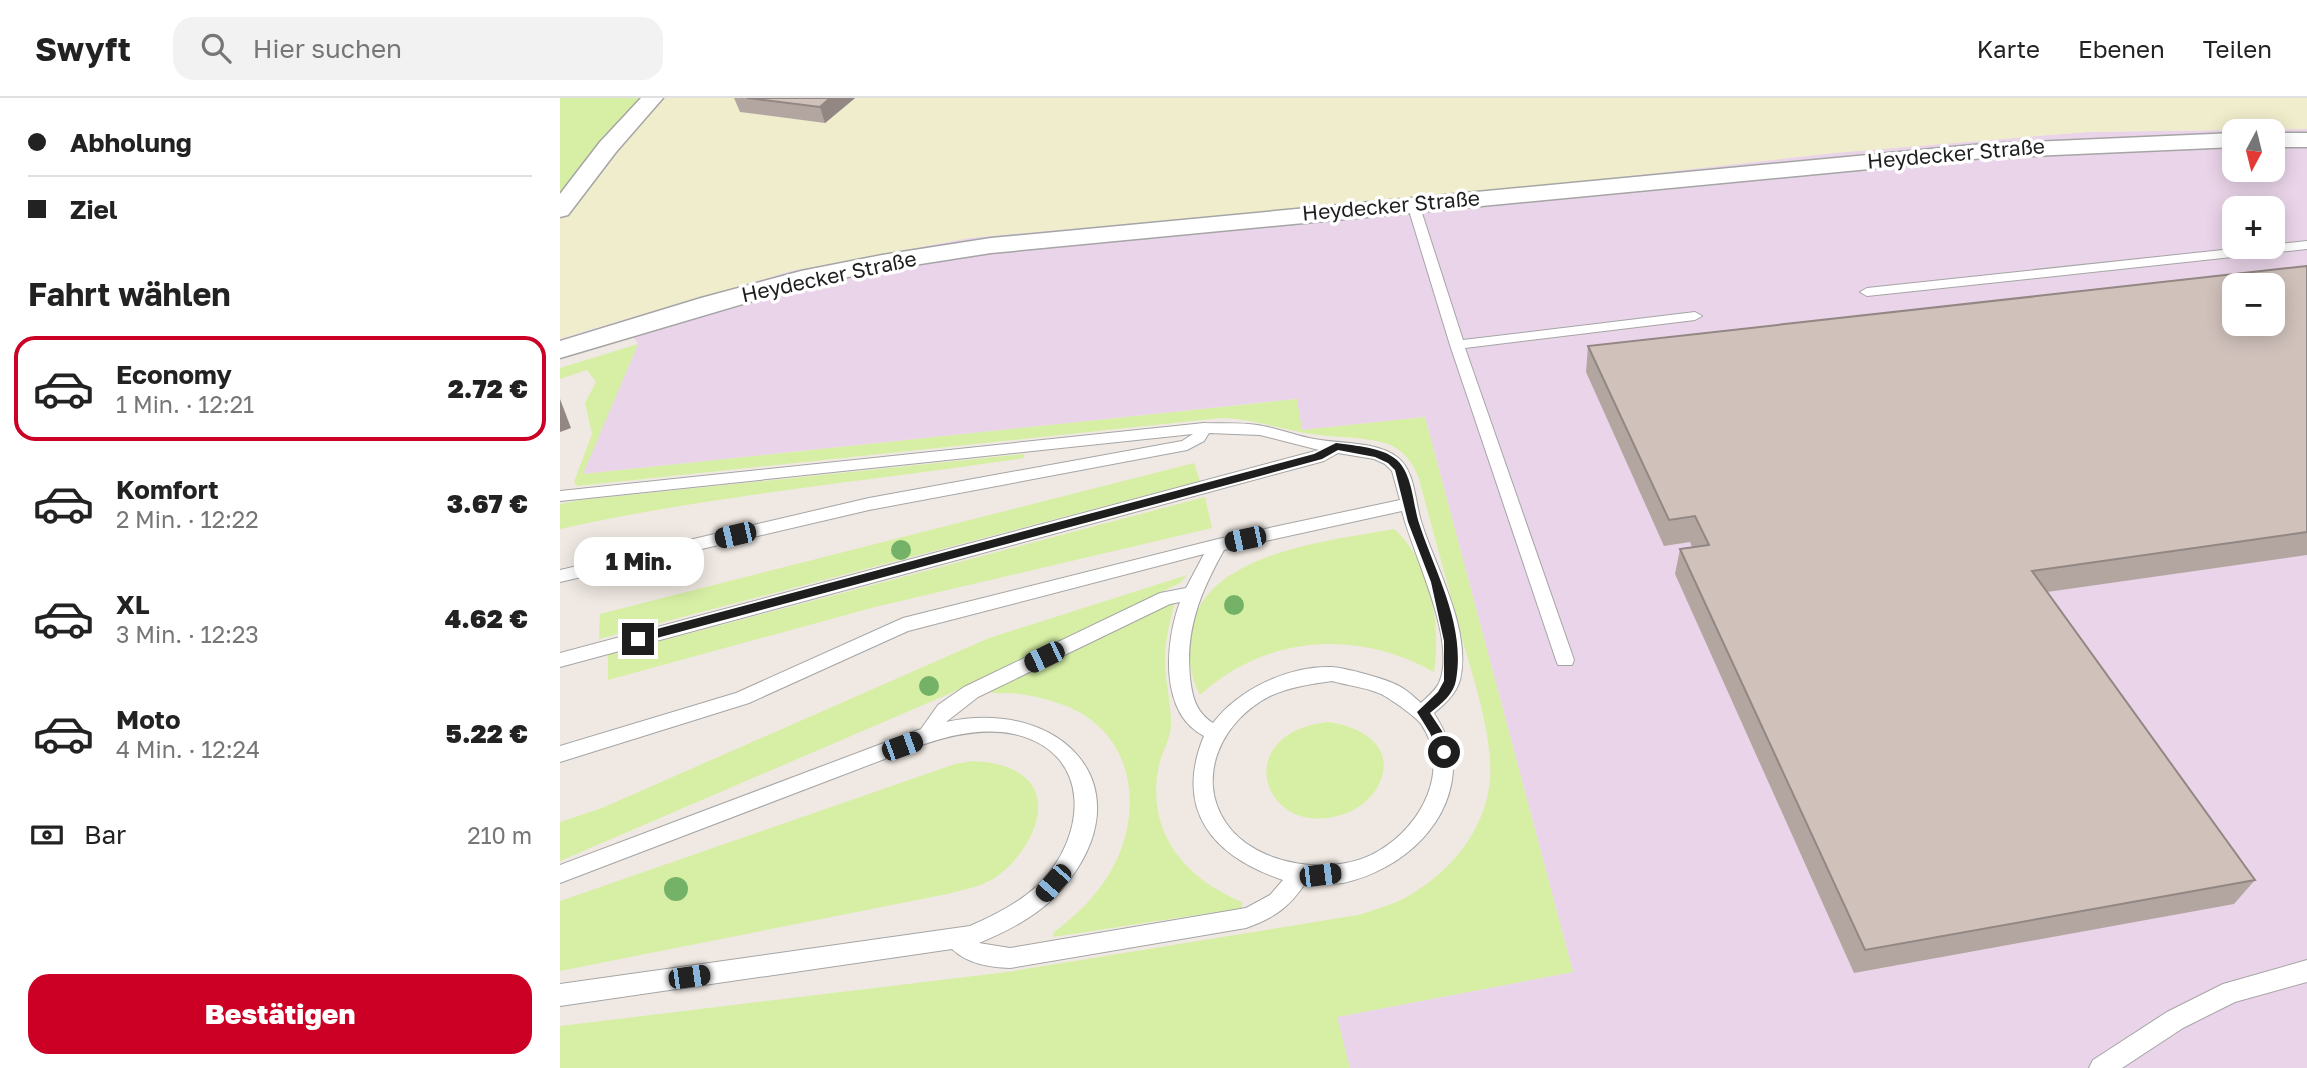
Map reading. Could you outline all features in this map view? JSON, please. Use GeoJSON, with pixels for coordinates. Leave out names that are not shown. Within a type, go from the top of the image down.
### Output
{"type":"FeatureCollection","features":[{"type":"Feature","properties":{"kind":"street"},"geometry":{"type":"LineString","coordinates":[[560,210],[608,147],[653,98]]}},
{"type":"Feature","properties":{"kind":"street"},"geometry":{"type":"LineString","coordinates":[[2286,140],[2307,140]]}},
{"type":"Feature","properties":{"kind":"street","name":"Heydecker Straße"},"geometry":{"type":"LineString","coordinates":[[560,350],[668,316],[803,279],[936,254],[1065,236],[1984,151],[2222,141]]}},
{"type":"Feature","properties":{"kind":"lane"},"geometry":{"type":"LineString","coordinates":[[1413,204],[1457,345],[1565,660]]}},
{"type":"Feature","properties":{"kind":"lane"},"geometry":{"type":"LineString","coordinates":[[1867,292],[2307,245]]}},
{"type":"Feature","properties":{"kind":"lane"},"geometry":{"type":"LineString","coordinates":[[1457,345],[1695,316]]}},
{"type":"Feature","properties":{"kind":"lane"},"geometry":{"type":"LineString","coordinates":[[560,576],[869,504],[1187,445],[1199,437],[1204,428]]}},
{"type":"Feature","properties":{"kind":"lane"},"geometry":{"type":"LineString","coordinates":[[560,496],[1204,428],[1259,430],[1378,454],[1391,460],[1400,469],[1413,522],[1437,582],[1447,621],[1452,659],[1450,681],[1442,695],[1423,712]]}},
{"type":"Feature","properties":{"kind":"lane"},"geometry":{"type":"LineString","coordinates":[[560,660],[1318,457],[1336,447]]}},
{"type":"Feature","properties":{"kind":"lane"},"geometry":{"type":"LineString","coordinates":[[560,754],[723,706],[770,688],[855,645],[903,625],[1218,545],[1409,504]]}},
{"type":"Feature","properties":{"kind":"lane"},"geometry":{"type":"LineString","coordinates":[[1215,733],[1198,725],[1188,714],[1183,701],[1178,648],[1179,631],[1191,594],[1218,545]]}},
{"type":"Feature","properties":{"kind":"lane"},"geometry":{"type":"LineString","coordinates":[[927,737],[935,718],[950,704],[971,692],[1166,598],[1191,594]]}},
{"type":"Feature","properties":{"kind":"lane"},"geometry":{"type":"LineString","coordinates":[[1332,674],[1358,677],[1382,685],[1404,696],[1423,712],[1436,731],[1444,752],[1446,775],[1440,798],[1428,822],[1408,843],[1382,860],[1353,871],[1320,875],[1299,874],[1259,864],[1234,848],[1216,828],[1205,805],[1201,780],[1204,756],[1215,733],[1232,713],[1253,696],[1278,684],[1332,674]]}},
{"type":"Feature","properties":{"kind":"lane"},"geometry":{"type":"LineString","coordinates":[[560,874],[927,737],[982,724],[1032,731],[1053,741],[1080,770],[1085,785],[1087,808],[1084,828],[1078,848],[1064,870],[1026,909],[972,936],[560,995]]}},
{"type":"Feature","properties":{"kind":"lane"},"geometry":{"type":"LineString","coordinates":[[957,939],[964,947],[981,956],[1010,958],[1246,918],[1270,910],[1285,896],[1299,874]]}},
{"type":"Feature","properties":{"kind":"lane"},"geometry":{"type":"LineString","coordinates":[[2101,1068],[2175,1020],[2231,992],[2307,971]]}},
{"type":"Feature","properties":{"kind":"shaded area"},"geometry":{"type":"Polygon","coordinates":[[[653,98],[2307,98],[2307,129],[2286,129],[2286,119],[2222,119],[2222,130],[2087,132],[1835,153],[1513,189],[969,238],[791,271],[560,338],[560,210],[653,98]]]}},
{"type":"Feature","properties":{"kind":"shaded area"},"geometry":{"type":"Polygon","coordinates":[[[2286,129],[2307,129],[2307,1068],[1350,1068],[1337,1017],[1573,972],[1425,417],[1302,430],[1296,399],[582,474],[638,344],[623,320],[791,271],[969,238],[1513,189],[1848,151],[2087,132],[2222,130],[2222,182],[2286,182],[2286,129]]]}},
{"type":"Feature","properties":{"kind":"green space"},"geometry":{"type":"Polygon","coordinates":[[[560,98],[653,98],[560,210],[560,98]]]}},
{"type":"Feature","properties":{"kind":"green space"},"geometry":{"type":"Polygon","coordinates":[[[638,344],[583,474],[1297,399],[1302,430],[1425,417],[1573,972],[1337,1017],[1350,1068],[560,1068],[560,1026],[1007,972],[1358,915],[1387,906],[1419,889],[1462,850],[1481,816],[1490,779],[1489,747],[1483,713],[1419,479],[1408,458],[1394,447],[1369,440],[1312,434],[1221,418],[577,486],[574,482],[592,434],[585,403],[596,382],[587,370],[560,379],[560,368],[638,344]]]}},
{"type":"Feature","properties":{"kind":"green space"},"geometry":{"type":"Polygon","coordinates":[[[1024,454],[1024,458],[733,498],[560,529],[560,504],[580,500],[1024,454]]]}},
{"type":"Feature","properties":{"kind":"green space"},"geometry":{"type":"Polygon","coordinates":[[[1194,463],[1200,481],[599,639],[600,614],[1194,463]]]}},
{"type":"Feature","properties":{"kind":"green space"},"geometry":{"type":"Polygon","coordinates":[[[1205,497],[1212,528],[875,607],[608,680],[608,655],[1205,497]]]}},
{"type":"Feature","properties":{"kind":"green space"},"geometry":{"type":"Polygon","coordinates":[[[1394,529],[1417,559],[1431,595],[1436,634],[1434,672],[1405,658],[1374,649],[1313,645],[1283,650],[1254,660],[1226,675],[1200,695],[1190,667],[1190,637],[1198,608],[1216,586],[1241,569],[1271,556],[1303,546],[1394,529]]]}},
{"type":"Feature","properties":{"kind":"green space"},"geometry":{"type":"Polygon","coordinates":[[[1187,575],[1180,583],[951,693],[560,861],[560,822],[602,808],[989,638],[1187,575]]]}},
{"type":"Feature","properties":{"kind":"green space"},"geometry":{"type":"Polygon","coordinates":[[[1175,601],[1165,653],[1171,724],[1158,770],[1156,793],[1159,814],[1165,834],[1188,867],[1204,881],[1242,902],[1242,908],[1053,937],[1054,932],[1091,899],[1109,874],[1120,852],[1130,804],[1128,781],[1121,759],[1110,739],[1093,721],[1052,701],[1015,693],[987,691],[1175,601]]]}},
{"type":"Feature","properties":{"kind":"green space"},"geometry":{"type":"Polygon","coordinates":[[[1328,722],[1354,729],[1374,742],[1384,762],[1383,774],[1377,788],[1363,804],[1344,814],[1316,819],[1293,813],[1277,800],[1268,783],[1267,763],[1276,745],[1296,730],[1328,722]]]}},
{"type":"Feature","properties":{"kind":"green space"},"geometry":{"type":"Polygon","coordinates":[[[973,761],[1014,770],[1032,785],[1037,798],[1038,813],[1026,844],[1005,870],[988,882],[947,894],[560,971],[560,901],[955,764],[973,761]]]}},
{"type":"Feature","properties":{"kind":"building"},"geometry":{"type":"Polygon","coordinates":[[[747,98],[830,98],[820,107],[747,98]]]}},
{"type":"Feature","properties":{"kind":"building"},"geometry":{"type":"Polygon","coordinates":[[[2307,266],[2307,532],[2032,571],[2255,880],[1865,950],[1680,549],[1709,545],[1695,516],[1669,520],[1588,346],[2222,275],[2222,336],[2285,336],[2285,273],[2244,273],[2307,266]]]}},
{"type":"Feature","properties":{"kind":"route"},"geometry":{"type":"LineString","coordinates":[[638,639],[1249,476],[1318,457],[1336,447],[1356,449],[1378,454],[1391,460],[1400,469],[1413,522],[1437,582],[1450,641],[1450,681],[1442,695],[1423,712],[1436,731],[1444,752]]}}]}
